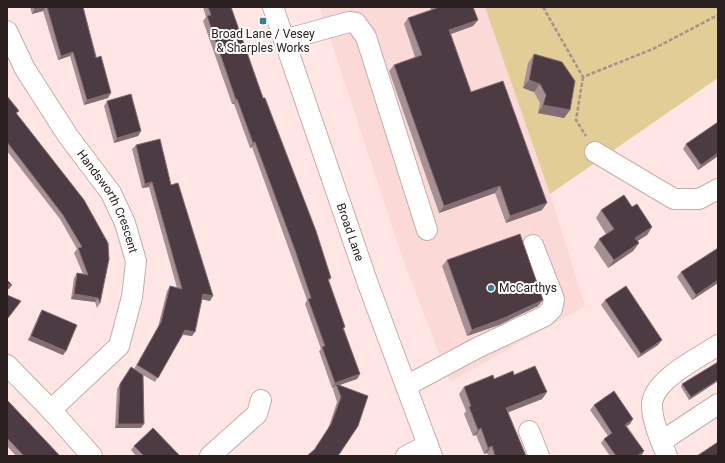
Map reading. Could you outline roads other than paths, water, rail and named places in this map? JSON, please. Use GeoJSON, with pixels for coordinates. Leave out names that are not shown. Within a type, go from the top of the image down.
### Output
{"type":"FeatureCollection","features":[{"type":"Feature","properties":{"kind":"street","name":"Broad Lane"},"geometry":{"type":"LineString","coordinates":[[273,7],[368,284],[430,450]]}},
{"type":"Feature","properties":{"kind":"street"},"geometry":{"type":"LineString","coordinates":[[284,40],[349,22],[356,23],[366,37],[427,230]]}},
{"type":"Feature","properties":{"kind":"street","name":"Handsworth Crescent"},"geometry":{"type":"LineString","coordinates":[[7,31],[25,69],[68,136],[111,194],[125,223],[136,261],[132,297],[119,346],[51,410]]}},
{"type":"Feature","properties":{"kind":"street"},"geometry":{"type":"LineString","coordinates":[[595,152],[674,199],[699,199],[718,189]]}},
{"type":"Feature","properties":{"kind":"street"},"geometry":{"type":"LineString","coordinates":[[406,386],[477,348],[545,316],[552,309],[554,299],[533,246]]}},
{"type":"Feature","properties":{"kind":"street"},"geometry":{"type":"LineString","coordinates":[[718,345],[664,380],[656,390],[652,405],[654,419],[664,448],[718,404]]}},
{"type":"Feature","properties":{"kind":"street"},"geometry":{"type":"LineString","coordinates":[[7,365],[51,410],[92,456]]}},
{"type":"Feature","properties":{"kind":"street"},"geometry":{"type":"LineString","coordinates":[[210,456],[257,414],[261,400]]}},
{"type":"Feature","properties":{"kind":"street"},"geometry":{"type":"LineString","coordinates":[[529,431],[539,456]]}},
{"type":"Feature","properties":{"kind":"street"},"geometry":{"type":"LineString","coordinates":[[406,456],[430,450]]}},
{"type":"Feature","properties":{"kind":"place","name":"Broad Lane / Vesey & Sharples Works"},"geometry":{"type":"Point","coordinates":[263,21]}},
{"type":"Feature","properties":{"kind":"place","name":"McCarthys"},"geometry":{"type":"Point","coordinates":[491,288]}}]}
